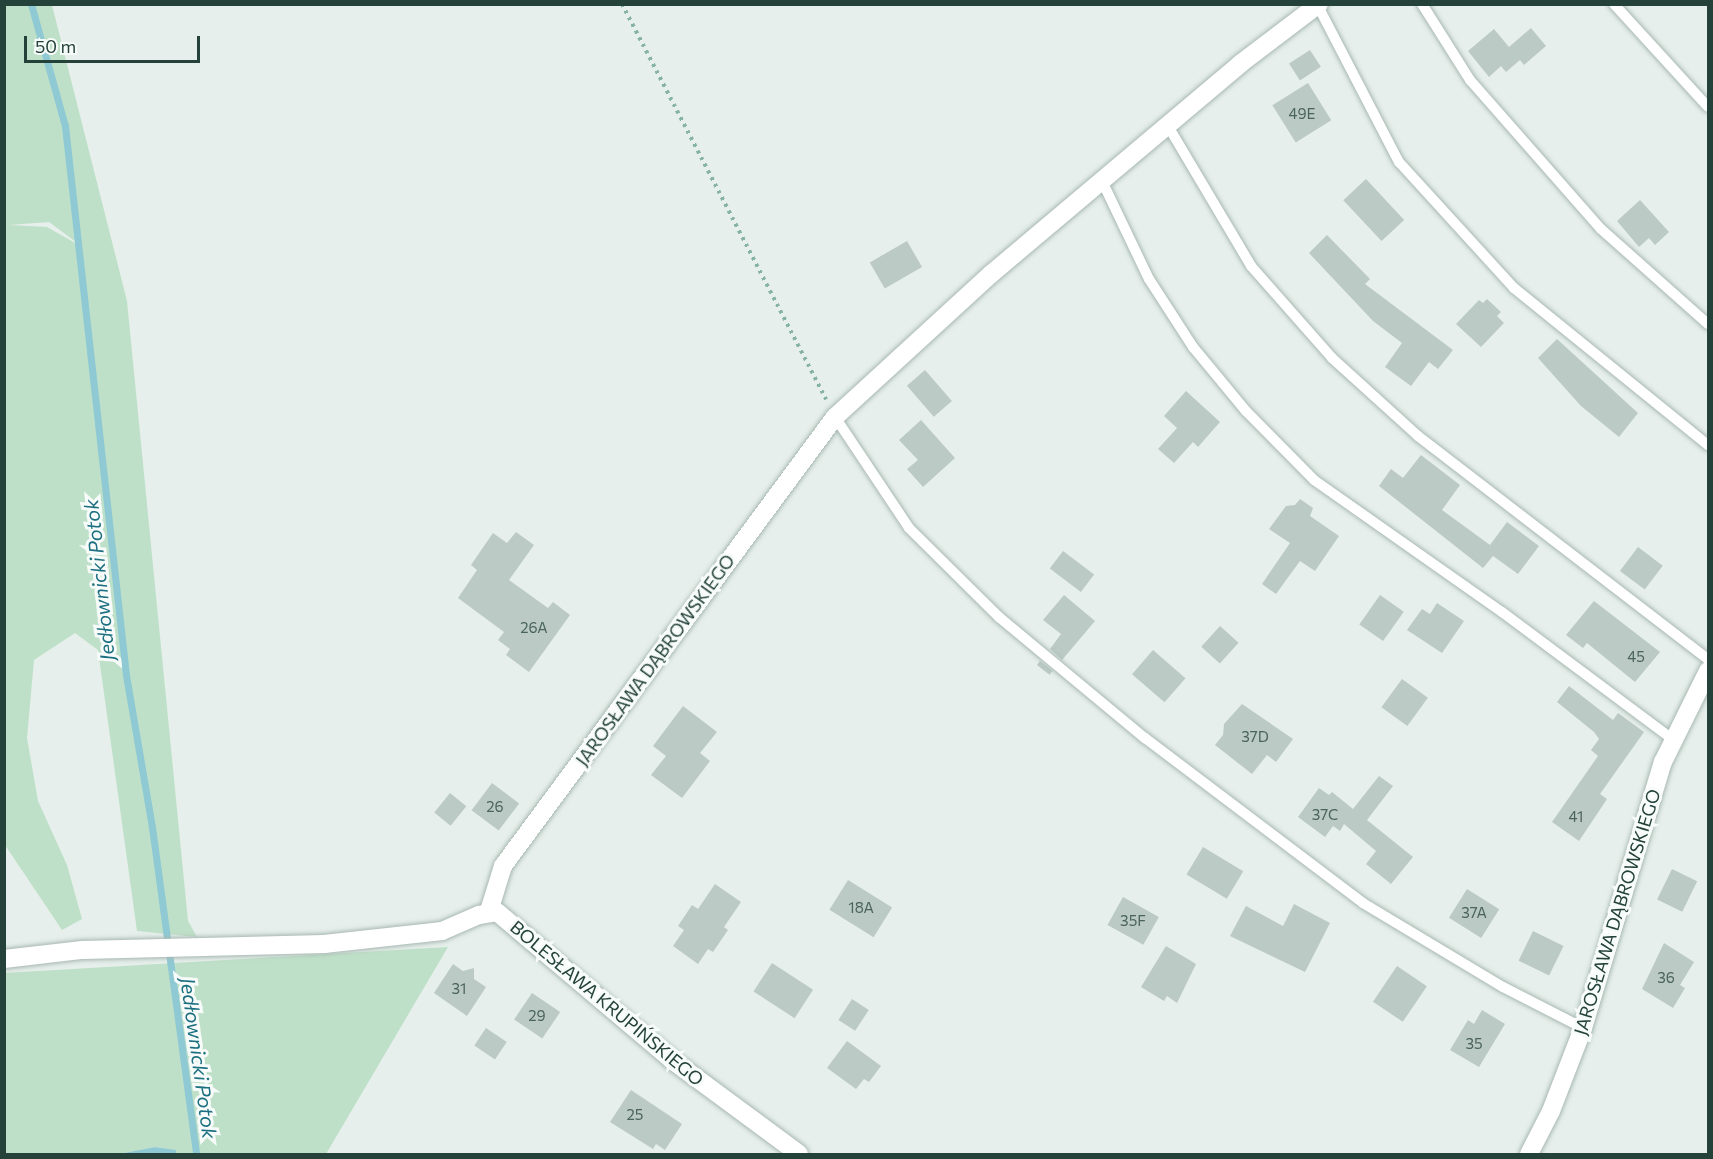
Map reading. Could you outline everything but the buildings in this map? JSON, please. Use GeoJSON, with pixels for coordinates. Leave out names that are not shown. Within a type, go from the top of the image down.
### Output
{"type":"FeatureCollection","features":[{"type":"Feature","properties":{"kind":"street","name":"JAROSŁAWA DĄBROWSKIEGO"},"geometry":{"type":"LineString","coordinates":[[489,911],[503,866],[835,417],[991,274],[1168,126],[1319,5]]}},
{"type":"Feature","properties":{"kind":"street","name":"JAROSŁAWA DĄBROWSKIEGO"},"geometry":{"type":"LineString","coordinates":[[1529,1155],[1551,1111],[1583,1028],[1664,762],[1708,671]]}},
{"type":"Feature","properties":{"kind":"street","name":"BOLESŁAWA KRUPIŃSKIEGO"},"geometry":{"type":"LineString","coordinates":[[4,959],[82,950],[210,949],[324,944],[442,931],[489,911],[497,912],[672,1060],[799,1155]]}},
{"type":"Feature","properties":{"kind":"lane"},"geometry":{"type":"LineString","coordinates":[[1422,4],[1470,80],[1601,229],[1708,324]]}},
{"type":"Feature","properties":{"kind":"lane"},"geometry":{"type":"LineString","coordinates":[[1614,4],[1708,107]]}},
{"type":"Feature","properties":{"kind":"lane"},"geometry":{"type":"LineString","coordinates":[[1319,5],[1400,162],[1514,288],[1708,445]]}},
{"type":"Feature","properties":{"kind":"lane"},"geometry":{"type":"LineString","coordinates":[[1168,126],[1251,266],[1332,358],[1418,436],[1708,659]]}},
{"type":"Feature","properties":{"kind":"lane"},"geometry":{"type":"LineString","coordinates":[[1102,181],[1149,279],[1193,347],[1246,411],[1314,480],[1502,612],[1674,740]]}},
{"type":"Feature","properties":{"kind":"lane"},"geometry":{"type":"LineString","coordinates":[[835,417],[909,528],[999,617],[1145,738],[1363,903],[1503,987],[1583,1028]]}},
{"type":"Feature","properties":{"kind":"path"},"geometry":{"type":"LineString","coordinates":[[622,4],[835,417]]}},
{"type":"Feature","properties":{"kind":"green space"},"geometry":{"type":"Polygon","coordinates":[[[5,4],[52,5],[127,301],[188,921],[197,937],[137,931],[98,650],[75,633],[34,660],[27,738],[38,801],[67,865],[82,919],[62,930],[5,845],[5,4]],[[49,222],[9,225],[47,227],[84,248],[49,222]]]}},
{"type":"Feature","properties":{"kind":"green space"},"geometry":{"type":"Polygon","coordinates":[[[448,947],[326,1154],[176,1154],[175,1150],[155,1147],[119,1154],[5,1154],[4,973],[448,947]]]}},
{"type":"Feature","properties":{"kind":"water"},"geometry":{"type":"Polygon","coordinates":[[[155,1147],[176,1150],[176,1154],[119,1154],[155,1147]]]}},
{"type":"Feature","properties":{"kind":"waterway","name":"Jedłownicki Potok"},"geometry":{"type":"LineString","coordinates":[[31,4],[65,126],[126,675],[152,827],[196,1154]]}}]}
